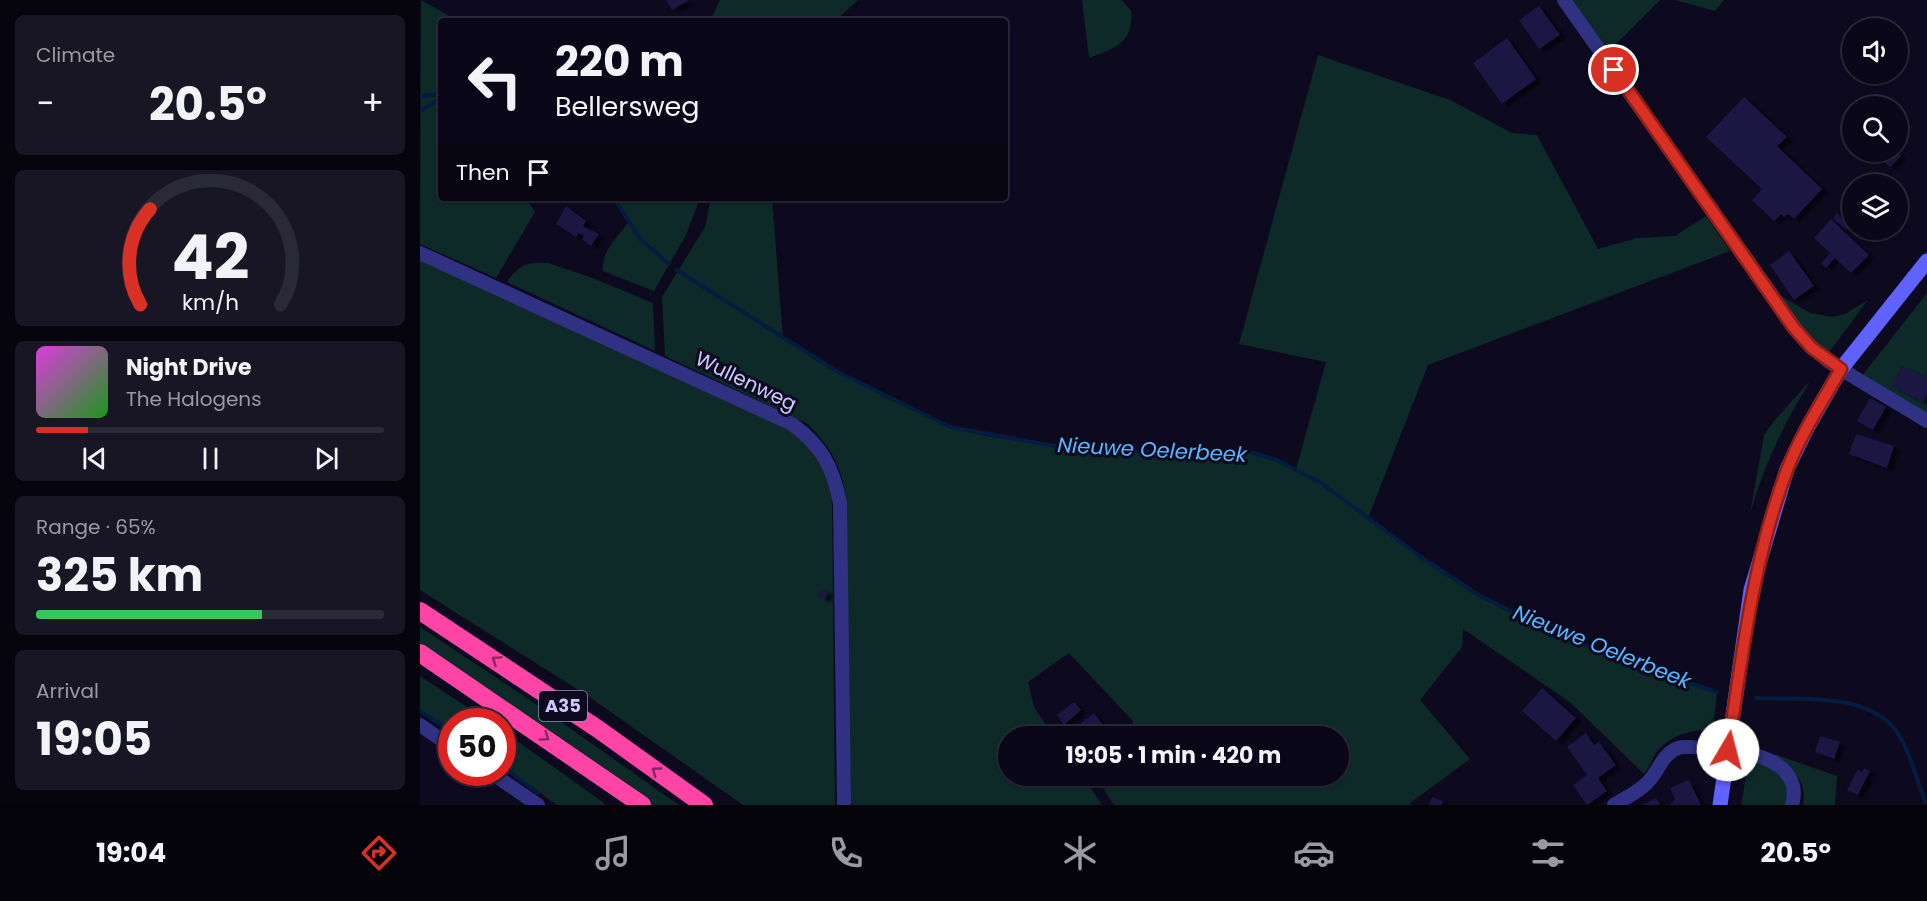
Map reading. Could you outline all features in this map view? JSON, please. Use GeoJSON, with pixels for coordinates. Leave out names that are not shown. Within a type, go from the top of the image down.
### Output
{"type":"FeatureCollection","features":[{"type":"Feature","properties":{"kind":"highway","name":"A35"},"geometry":{"type":"LineString","coordinates":[[420,611],[598,729],[704,805]]}},
{"type":"Feature","properties":{"kind":"highway","name":"A35"},"geometry":{"type":"LineString","coordinates":[[420,653],[642,805]]}},
{"type":"Feature","properties":{"kind":"main road"},"geometry":{"type":"LineString","coordinates":[[1720,805],[1751,590],[1787,469],[1841,369],[1927,261]]}},
{"type":"Feature","properties":{"kind":"street"},"geometry":{"type":"LineString","coordinates":[[1564,0],[1794,328],[1812,348],[1841,369],[1927,421]]}},
{"type":"Feature","properties":{"kind":"street","name":"Wullenweg"},"geometry":{"type":"LineString","coordinates":[[420,253],[792,424],[821,449],[832,471],[840,503],[844,805]]}},
{"type":"Feature","properties":{"kind":"street"},"geometry":{"type":"LineString","coordinates":[[420,726],[438,738]]}},
{"type":"Feature","properties":{"kind":"street"},"geometry":{"type":"LineString","coordinates":[[1614,805],[1649,782],[1667,755],[1686,747],[1728,750],[1769,758],[1779,766],[1791,782],[1792,805]]}},
{"type":"Feature","properties":{"kind":"street"},"geometry":{"type":"LineString","coordinates":[[510,786],[538,805]]}},
{"type":"Feature","properties":{"kind":"green space"},"geometry":{"type":"Polygon","coordinates":[[[421,0],[453,18],[438,18],[438,201],[528,201],[535,212],[496,278],[420,244],[421,0]]]}},
{"type":"Feature","properties":{"kind":"green space"},"geometry":{"type":"Polygon","coordinates":[[[720,0],[858,0],[838,18],[711,18],[720,0]]]}},
{"type":"Feature","properties":{"kind":"green space"},"geometry":{"type":"Polygon","coordinates":[[[1082,0],[1122,0],[1131,11],[1131,22],[1126,38],[1114,48],[1089,58],[1082,0]]]}},
{"type":"Feature","properties":{"kind":"green space"},"geometry":{"type":"Polygon","coordinates":[[[1569,0],[1660,0],[1607,53],[1569,0]]]}},
{"type":"Feature","properties":{"kind":"green space"},"geometry":{"type":"Polygon","coordinates":[[[1675,0],[1724,0],[1715,11],[1675,0]]]}},
{"type":"Feature","properties":{"kind":"green space"},"geometry":{"type":"Polygon","coordinates":[[[1318,55],[1450,100],[1512,133],[1537,135],[1598,249],[1637,238],[1675,236],[1706,216],[1730,251],[1428,365],[1368,518],[1422,559],[1508,611],[1596,651],[1717,692],[1713,730],[1689,732],[1667,742],[1656,753],[1644,774],[1570,702],[1463,629],[1462,647],[1420,700],[1470,759],[1410,803],[1411,805],[1114,805],[1102,786],[1349,786],[1349,726],[1131,726],[1133,721],[1069,653],[1028,682],[1034,707],[1046,726],[998,726],[998,786],[1090,786],[1102,805],[852,805],[847,789],[845,492],[840,472],[827,446],[806,423],[665,356],[662,297],[705,227],[710,201],[772,201],[783,339],[884,397],[950,427],[986,436],[1093,452],[1246,451],[1262,454],[1296,469],[1326,362],[1239,344],[1318,55]]]}},
{"type":"Feature","properties":{"kind":"green space"},"geometry":{"type":"Polygon","coordinates":[[[616,201],[699,201],[686,235],[654,291],[603,271],[607,251],[628,223],[616,201]]]}},
{"type":"Feature","properties":{"kind":"green space"},"geometry":{"type":"Polygon","coordinates":[[[420,257],[719,395],[799,435],[824,465],[832,496],[835,805],[743,805],[588,696],[420,590],[420,257]]]}},
{"type":"Feature","properties":{"kind":"green space"},"geometry":{"type":"Polygon","coordinates":[[[548,263],[653,303],[655,351],[507,282],[524,266],[548,263]]]}},
{"type":"Feature","properties":{"kind":"green space"},"geometry":{"type":"Polygon","coordinates":[[[1774,292],[1810,313],[1833,317],[1845,314],[1868,300],[1827,355],[1774,292]]]}},
{"type":"Feature","properties":{"kind":"green space"},"geometry":{"type":"Polygon","coordinates":[[[1927,293],[1927,417],[1862,376],[1927,293]]]}},
{"type":"Feature","properties":{"kind":"green space"},"geometry":{"type":"Polygon","coordinates":[[[1811,380],[1776,445],[1750,514],[1764,435],[1811,380]]]}},
{"type":"Feature","properties":{"kind":"green space"},"geometry":{"type":"Polygon","coordinates":[[[420,627],[530,700],[679,805],[653,805],[516,711],[516,708],[512,708],[420,645],[420,627]]]}},
{"type":"Feature","properties":{"kind":"green space"},"geometry":{"type":"Polygon","coordinates":[[[420,676],[468,708],[438,708],[438,723],[420,711],[420,676]]]}},
{"type":"Feature","properties":{"kind":"green space"},"geometry":{"type":"Polygon","coordinates":[[[516,740],[606,805],[557,805],[516,775],[516,740]]]}},
{"type":"Feature","properties":{"kind":"green space"},"geometry":{"type":"Polygon","coordinates":[[[1774,754],[1837,776],[1835,805],[1803,805],[1801,782],[1792,770],[1774,754]]]}},
{"type":"Feature","properties":{"kind":"green space"},"geometry":{"type":"Polygon","coordinates":[[[1760,761],[1788,780],[1788,805],[1741,805],[1748,763],[1760,761]]]}},
{"type":"Feature","properties":{"kind":"building"},"geometry":{"type":"Polygon","coordinates":[[[666,0],[689,0],[672,10],[666,0]]]}},
{"type":"Feature","properties":{"kind":"building"},"geometry":{"type":"Polygon","coordinates":[[[1539,6],[1560,35],[1539,49],[1519,20],[1539,6]]]}},
{"type":"Feature","properties":{"kind":"building"},"geometry":{"type":"Polygon","coordinates":[[[1507,38],[1536,79],[1502,104],[1473,63],[1507,38]]]}},
{"type":"Feature","properties":{"kind":"building"},"geometry":{"type":"Polygon","coordinates":[[[1744,97],[1787,137],[1777,146],[1822,189],[1794,219],[1788,214],[1784,217],[1781,214],[1774,221],[1752,200],[1762,189],[1706,137],[1744,97]]]}},
{"type":"Feature","properties":{"kind":"building"},"geometry":{"type":"Polygon","coordinates":[[[1885,162],[1895,162],[1890,167],[1885,162]]]}},
{"type":"Feature","properties":{"kind":"building"},"geometry":{"type":"Polygon","coordinates":[[[566,206],[586,221],[583,226],[599,234],[591,246],[582,239],[584,236],[579,233],[576,237],[556,224],[566,206]]]}},
{"type":"Feature","properties":{"kind":"building"},"geometry":{"type":"Polygon","coordinates":[[[1837,213],[1842,218],[1842,226],[1833,218],[1837,213]]]}},
{"type":"Feature","properties":{"kind":"building"},"geometry":{"type":"Polygon","coordinates":[[[1831,219],[1842,229],[1842,240],[1853,240],[1869,255],[1851,273],[1835,258],[1826,268],[1821,263],[1830,253],[1814,238],[1831,219]]]}},
{"type":"Feature","properties":{"kind":"building"},"geometry":{"type":"Polygon","coordinates":[[[1789,251],[1814,286],[1794,300],[1770,265],[1789,251]]]}},
{"type":"Feature","properties":{"kind":"building"},"geometry":{"type":"Polygon","coordinates":[[[1902,366],[1927,378],[1927,394],[1923,402],[1892,386],[1902,366]]]}},
{"type":"Feature","properties":{"kind":"building"},"geometry":{"type":"Polygon","coordinates":[[[1870,398],[1886,407],[1873,430],[1857,421],[1870,398]]]}},
{"type":"Feature","properties":{"kind":"building"},"geometry":{"type":"Polygon","coordinates":[[[1856,434],[1894,446],[1887,468],[1849,454],[1856,434]]]}},
{"type":"Feature","properties":{"kind":"building"},"geometry":{"type":"Polygon","coordinates":[[[819,590],[827,590],[826,598],[819,598],[819,590]]]}},
{"type":"Feature","properties":{"kind":"building"},"geometry":{"type":"Polygon","coordinates":[[[1542,688],[1576,718],[1556,741],[1522,711],[1542,688]]]}},
{"type":"Feature","properties":{"kind":"building"},"geometry":{"type":"Polygon","coordinates":[[[1074,702],[1081,710],[1064,725],[1057,715],[1074,702]]]}},
{"type":"Feature","properties":{"kind":"building"},"geometry":{"type":"Polygon","coordinates":[[[1094,713],[1103,725],[1102,726],[1077,726],[1094,713]]]}},
{"type":"Feature","properties":{"kind":"building"},"geometry":{"type":"Polygon","coordinates":[[[1586,733],[1594,745],[1599,742],[1616,765],[1598,778],[1607,791],[1587,805],[1573,785],[1587,775],[1567,747],[1586,733]]]}},
{"type":"Feature","properties":{"kind":"building"},"geometry":{"type":"Polygon","coordinates":[[[1820,736],[1840,742],[1834,759],[1815,752],[1820,736]]]}},
{"type":"Feature","properties":{"kind":"building"},"geometry":{"type":"Polygon","coordinates":[[[1864,768],[1870,771],[1858,795],[1847,790],[1857,770],[1862,772],[1864,768]]]}},
{"type":"Feature","properties":{"kind":"building"},"geometry":{"type":"Polygon","coordinates":[[[1689,780],[1701,805],[1670,805],[1675,799],[1670,788],[1689,780]]]}},
{"type":"Feature","properties":{"kind":"building"},"geometry":{"type":"Polygon","coordinates":[[[1432,797],[1443,801],[1442,805],[1429,805],[1432,797]]]}},
{"type":"Feature","properties":{"kind":"building"},"geometry":{"type":"Polygon","coordinates":[[[1656,798],[1660,805],[1643,805],[1656,798]]]}},
{"type":"Feature","properties":{"kind":"waterway"},"geometry":{"type":"LineString","coordinates":[[420,96],[438,94]]}},
{"type":"Feature","properties":{"kind":"waterway"},"geometry":{"type":"LineString","coordinates":[[420,111],[438,100]]}},
{"type":"Feature","properties":{"kind":"waterway","name":"Nieuwe Oelerbeek"},"geometry":{"type":"LineString","coordinates":[[616,201],[641,240],[669,264]]}},
{"type":"Feature","properties":{"kind":"waterway","name":"Nieuwe Oelerbeek"},"geometry":{"type":"LineString","coordinates":[[677,270],[838,372],[950,427],[1077,450],[1246,451],[1277,460],[1321,483],[1421,557],[1480,596],[1555,632],[1640,667],[1717,692]]}},
{"type":"Feature","properties":{"kind":"waterway","name":"Nieuwe Oelerbeek"},"geometry":{"type":"LineString","coordinates":[[1756,698],[1830,700],[1865,708],[1881,716],[1900,736],[1927,805]]}},
{"type":"Feature","properties":{"kind":"waterway"},"geometry":{"type":"LineString","coordinates":[[420,711],[438,723]]}},
{"type":"Feature","properties":{"kind":"waterway"},"geometry":{"type":"LineString","coordinates":[[516,776],[538,793]]}},
{"type":"Feature","properties":{"kind":"route"},"geometry":{"type":"LineString","coordinates":[[1614,70],[1794,328],[1812,348],[1841,369],[1806,430],[1787,469],[1751,590],[1728,750]]}}]}
